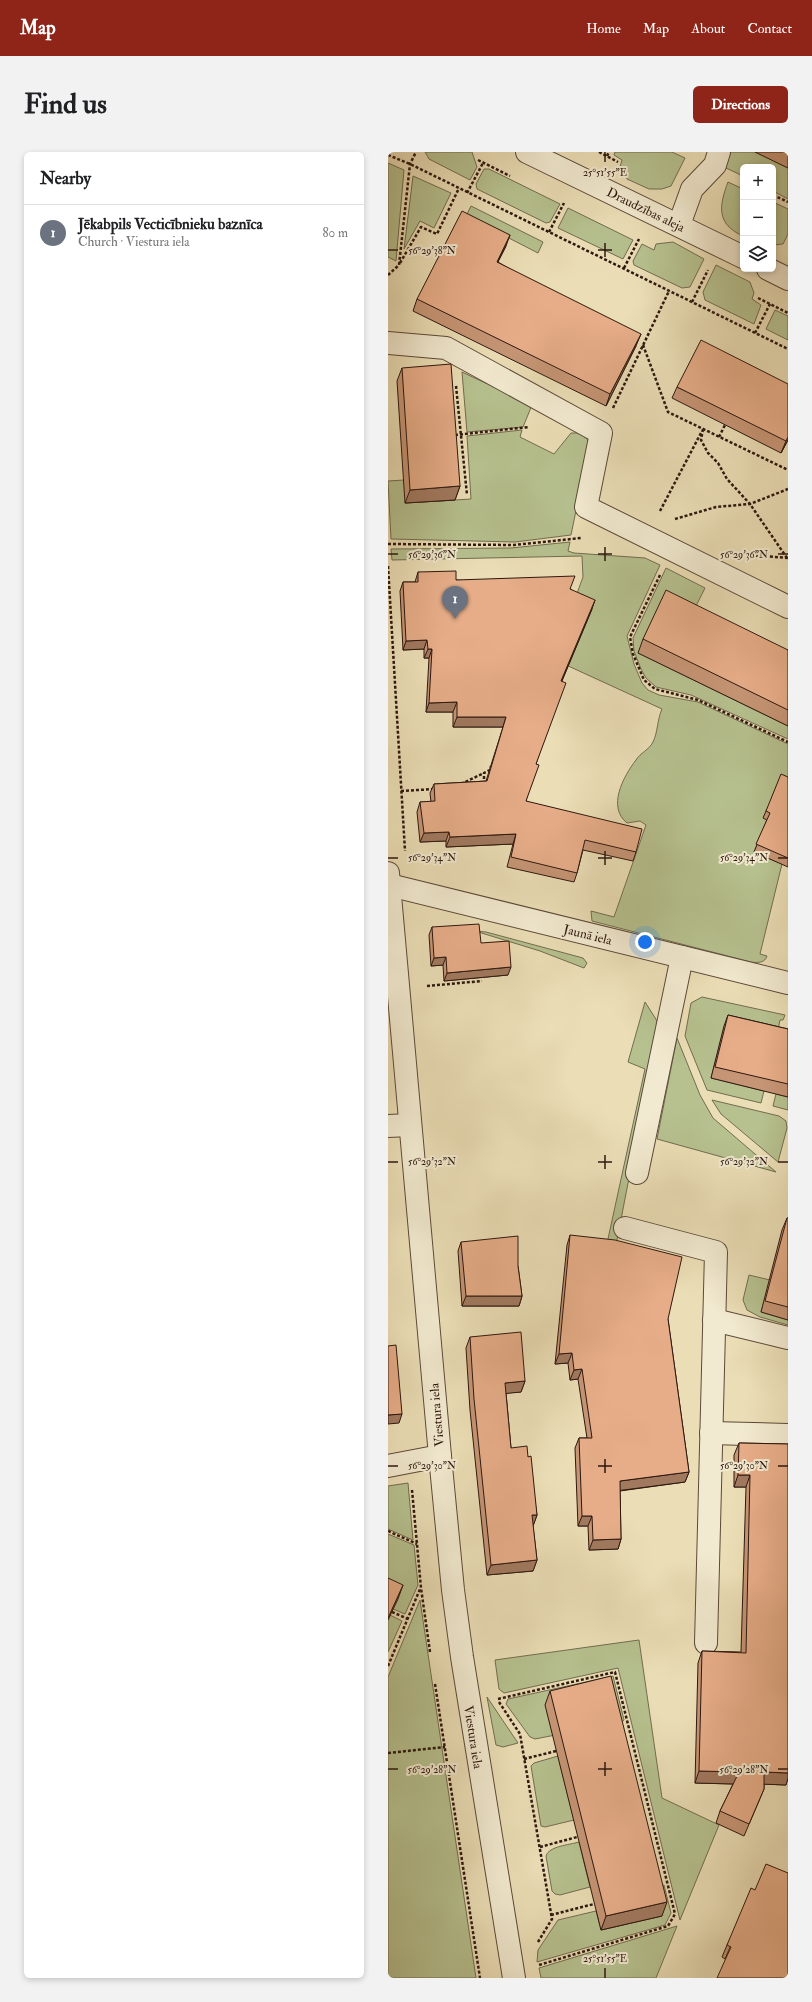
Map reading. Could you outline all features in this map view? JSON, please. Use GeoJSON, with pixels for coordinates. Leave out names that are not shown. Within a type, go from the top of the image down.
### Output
{"type":"FeatureCollection","features":[{"type":"Feature","properties":{"kind":"street","name":"Draudzības aleja"},"geometry":{"type":"LineString","coordinates":[[527,152],[740,255]]}},
{"type":"Feature","properties":{"kind":"street"},"geometry":{"type":"LineString","coordinates":[[679,225],[692,189],[714,165],[719,152]]}},
{"type":"Feature","properties":{"kind":"street"},"geometry":{"type":"LineString","coordinates":[[774,272],[788,279]]}},
{"type":"Feature","properties":{"kind":"street"},"geometry":{"type":"LineString","coordinates":[[388,343],[446,348],[601,433],[586,507],[788,608]]}},
{"type":"Feature","properties":{"kind":"street","name":"Jaunā iela"},"geometry":{"type":"LineString","coordinates":[[395,882],[682,957],[788,983]]}},
{"type":"Feature","properties":{"kind":"street","name":"Viestura iela"},"geometry":{"type":"LineString","coordinates":[[395,882],[410,1125],[440,1456],[462,1657],[514,1978]]}},
{"type":"Feature","properties":{"kind":"street"},"geometry":{"type":"LineString","coordinates":[[637,1173],[682,957]]}},
{"type":"Feature","properties":{"kind":"street"},"geometry":{"type":"LineString","coordinates":[[388,1126],[410,1125]]}},
{"type":"Feature","properties":{"kind":"street"},"geometry":{"type":"LineString","coordinates":[[625,1228],[716,1252],[706,1643]]}},
{"type":"Feature","properties":{"kind":"street"},"geometry":{"type":"LineString","coordinates":[[714,1320],[788,1338]]}},
{"type":"Feature","properties":{"kind":"street"},"geometry":{"type":"LineString","coordinates":[[711,1433],[788,1435]]}},
{"type":"Feature","properties":{"kind":"street"},"geometry":{"type":"LineString","coordinates":[[388,1466],[440,1456]]}},
{"type":"Feature","properties":{"kind":"path"},"geometry":{"type":"LineString","coordinates":[[399,265],[410,164],[416,152]]}},
{"type":"Feature","properties":{"kind":"path"},"geometry":{"type":"LineString","coordinates":[[599,152],[618,162]]}},
{"type":"Feature","properties":{"kind":"path"},"geometry":{"type":"LineString","coordinates":[[607,156],[609,152]]}},
{"type":"Feature","properties":{"kind":"path"},"geometry":{"type":"LineString","coordinates":[[388,155],[410,164],[788,349]]}},
{"type":"Feature","properties":{"kind":"path"},"geometry":{"type":"LineString","coordinates":[[467,193],[483,163]]}},
{"type":"Feature","properties":{"kind":"path"},"geometry":{"type":"LineString","coordinates":[[388,275],[399,265],[421,227],[436,234],[459,188]]}},
{"type":"Feature","properties":{"kind":"path"},"geometry":{"type":"LineString","coordinates":[[776,196],[788,202]]}},
{"type":"Feature","properties":{"kind":"path"},"geometry":{"type":"LineString","coordinates":[[549,232],[564,203]]}},
{"type":"Feature","properties":{"kind":"path"},"geometry":{"type":"LineString","coordinates":[[624,268],[639,239]]}},
{"type":"Feature","properties":{"kind":"path"},"geometry":{"type":"LineString","coordinates":[[692,302],[720,245]]}},
{"type":"Feature","properties":{"kind":"path"},"geometry":{"type":"LineString","coordinates":[[601,433],[669,291]]}},
{"type":"Feature","properties":{"kind":"path"},"geometry":{"type":"LineString","coordinates":[[758,298],[788,313]]}},
{"type":"Feature","properties":{"kind":"path"},"geometry":{"type":"LineString","coordinates":[[755,333],[770,304]]}},
{"type":"Feature","properties":{"kind":"path"},"geometry":{"type":"LineString","coordinates":[[643,345],[668,412],[788,470]]}},
{"type":"Feature","properties":{"kind":"path"},"geometry":{"type":"LineString","coordinates":[[453,352],[467,495]]}},
{"type":"Feature","properties":{"kind":"path"},"geometry":{"type":"LineString","coordinates":[[719,437],[725,425]]}},
{"type":"Feature","properties":{"kind":"path"},"geometry":{"type":"LineString","coordinates":[[450,436],[536,427]]}},
{"type":"Feature","properties":{"kind":"path"},"geometry":{"type":"LineString","coordinates":[[646,537],[703,429]]}},
{"type":"Feature","properties":{"kind":"path"},"geometry":{"type":"LineString","coordinates":[[703,429],[701,440],[708,452],[718,463],[727,479],[750,504],[786,558]]}},
{"type":"Feature","properties":{"kind":"path"},"geometry":{"type":"LineString","coordinates":[[672,549],[630,637],[633,654],[644,680],[655,689],[698,700],[788,742]]}},
{"type":"Feature","properties":{"kind":"path"},"geometry":{"type":"LineString","coordinates":[[388,566],[401,791],[395,882]]}},
{"type":"Feature","properties":{"kind":"path"},"geometry":{"type":"LineString","coordinates":[[459,785],[490,770],[492,763]]}},
{"type":"Feature","properties":{"kind":"path"},"geometry":{"type":"LineString","coordinates":[[484,773],[484,787]]}},
{"type":"Feature","properties":{"kind":"path"},"geometry":{"type":"LineString","coordinates":[[401,791],[438,789]]}},
{"type":"Feature","properties":{"kind":"path"},"geometry":{"type":"LineString","coordinates":[[426,986],[482,981]]}},
{"type":"Feature","properties":{"kind":"path"},"geometry":{"type":"LineString","coordinates":[[388,1532],[417,1544]]}},
{"type":"Feature","properties":{"kind":"path"},"geometry":{"type":"LineString","coordinates":[[388,1666],[421,1588]]}},
{"type":"Feature","properties":{"kind":"path"},"geometry":{"type":"LineString","coordinates":[[392,1612],[408,1619]]}},
{"type":"Feature","properties":{"kind":"path"},"geometry":{"type":"LineString","coordinates":[[497,1699],[615,1672],[675,1914],[668,1926],[535,1966]]}},
{"type":"Feature","properties":{"kind":"path"},"geometry":{"type":"LineString","coordinates":[[495,1695],[520,1734],[552,1915],[552,1919],[536,1944]]}},
{"type":"Feature","properties":{"kind":"path"},"geometry":{"type":"LineString","coordinates":[[622,1728],[629,1726]]}},
{"type":"Feature","properties":{"kind":"path"},"geometry":{"type":"LineString","coordinates":[[388,1753],[445,1747]]}},
{"type":"Feature","properties":{"kind":"path"},"geometry":{"type":"LineString","coordinates":[[524,1759],[556,1751]]}},
{"type":"Feature","properties":{"kind":"path"},"geometry":{"type":"LineString","coordinates":[[641,1805],[648,1803]]}},
{"type":"Feature","properties":{"kind":"path"},"geometry":{"type":"LineString","coordinates":[[540,1847],[578,1837]]}},
{"type":"Feature","properties":{"kind":"path"},"geometry":{"type":"LineString","coordinates":[[660,1881],[666,1879]]}},
{"type":"Feature","properties":{"kind":"path"},"geometry":{"type":"LineString","coordinates":[[552,1915],[594,1904]]}},
{"type":"Feature","properties":{"kind":"green space"},"geometry":{"type":"Polygon","coordinates":[[[425,152],[472,152],[477,167],[470,180],[429,159],[425,152]]]}},
{"type":"Feature","properties":{"kind":"green space"},"geometry":{"type":"Polygon","coordinates":[[[615,152],[672,152],[685,158],[671,186],[662,189],[649,189],[627,179],[620,167],[622,160],[614,155],[615,152]]]}},
{"type":"Feature","properties":{"kind":"green space"},"geometry":{"type":"Polygon","coordinates":[[[729,152],[755,152],[788,168],[788,199],[776,193],[776,164],[740,164],[740,175],[724,167],[729,152]]]}},
{"type":"Feature","properties":{"kind":"green space"},"geometry":{"type":"Polygon","coordinates":[[[388,163],[404,170],[396,261],[388,257],[388,163]]]}},
{"type":"Feature","properties":{"kind":"green space"},"geometry":{"type":"Polygon","coordinates":[[[484,169],[489,169],[560,204],[550,222],[546,223],[477,189],[476,184],[484,169]]]}},
{"type":"Feature","properties":{"kind":"green space"},"geometry":{"type":"Polygon","coordinates":[[[413,176],[451,193],[434,228],[420,221],[404,249],[413,176]]]}},
{"type":"Feature","properties":{"kind":"green space"},"geometry":{"type":"Polygon","coordinates":[[[728,182],[740,188],[740,234],[728,226],[724,220],[722,206],[728,182]]]}},
{"type":"Feature","properties":{"kind":"green space"},"geometry":{"type":"Polygon","coordinates":[[[776,203],[788,209],[788,234],[783,244],[776,245],[776,203]]]}},
{"type":"Feature","properties":{"kind":"green space"},"geometry":{"type":"Polygon","coordinates":[[[471,206],[543,242],[538,253],[466,216],[471,206]]]}},
{"type":"Feature","properties":{"kind":"green space"},"geometry":{"type":"Polygon","coordinates":[[[568,208],[633,240],[623,259],[558,228],[568,208]]]}},
{"type":"Feature","properties":{"kind":"green space"},"geometry":{"type":"Polygon","coordinates":[[[673,242],[704,259],[690,287],[682,288],[634,265],[633,261],[642,244],[654,250],[656,244],[673,242]]]}},
{"type":"Feature","properties":{"kind":"green space"},"geometry":{"type":"Polygon","coordinates":[[[716,265],[750,282],[754,293],[752,299],[761,305],[754,324],[705,300],[703,292],[716,265]]]}},
{"type":"Feature","properties":{"kind":"green space"},"geometry":{"type":"Polygon","coordinates":[[[775,310],[788,316],[788,340],[766,329],[775,310]]]}},
{"type":"Feature","properties":{"kind":"green space"},"geometry":{"type":"Polygon","coordinates":[[[462,372],[532,405],[523,427],[467,432],[462,372]]]}},
{"type":"Feature","properties":{"kind":"green space"},"geometry":{"type":"Polygon","coordinates":[[[522,430],[520,437],[554,454],[571,433],[580,433],[588,440],[589,447],[571,535],[515,542],[391,539],[388,481],[404,480],[406,503],[471,499],[467,436],[522,430]]]}},
{"type":"Feature","properties":{"kind":"green space"},"geometry":{"type":"Polygon","coordinates":[[[570,542],[568,551],[574,553],[645,558],[660,565],[627,636],[634,664],[642,683],[648,690],[659,695],[698,702],[788,744],[788,786],[767,820],[754,852],[782,864],[760,954],[767,956],[763,961],[751,962],[592,921],[591,911],[614,917],[646,825],[640,821],[627,823],[621,816],[618,809],[619,792],[631,767],[653,742],[662,709],[553,659],[583,577],[582,556],[392,560],[391,549],[511,548],[570,542]]]}},
{"type":"Feature","properties":{"kind":"green space"},"geometry":{"type":"Polygon","coordinates":[[[666,568],[705,588],[690,618],[638,653],[788,726],[788,739],[691,695],[656,687],[646,678],[634,651],[633,638],[666,568]]]}},
{"type":"Feature","properties":{"kind":"green space"},"geometry":{"type":"Polygon","coordinates":[[[475,931],[486,932],[583,958],[587,963],[584,968],[540,951],[475,931]]]}},
{"type":"Feature","properties":{"kind":"green space"},"geometry":{"type":"Polygon","coordinates":[[[702,997],[785,1015],[783,1020],[780,1020],[776,1039],[724,1027],[711,1078],[764,1091],[761,1103],[707,1090],[685,1036],[691,1003],[702,997]]]}},
{"type":"Feature","properties":{"kind":"green space"},"geometry":{"type":"Polygon","coordinates":[[[645,1002],[659,1024],[615,1250],[606,1248],[645,1069],[628,1062],[645,1002]]]}},
{"type":"Feature","properties":{"kind":"green space"},"geometry":{"type":"Polygon","coordinates":[[[677,1038],[700,1095],[713,1118],[776,1172],[657,1139],[677,1038]]]}},
{"type":"Feature","properties":{"kind":"green space"},"geometry":{"type":"Polygon","coordinates":[[[776,1094],[788,1097],[788,1110],[773,1106],[776,1094]]]}},
{"type":"Feature","properties":{"kind":"green space"},"geometry":{"type":"Polygon","coordinates":[[[712,1100],[779,1116],[786,1121],[787,1128],[778,1162],[721,1114],[712,1100]]]}},
{"type":"Feature","properties":{"kind":"green space"},"geometry":{"type":"Polygon","coordinates":[[[749,1275],[770,1280],[761,1312],[788,1320],[788,1325],[760,1317],[747,1310],[743,1300],[749,1275]]]}},
{"type":"Feature","properties":{"kind":"green space"},"geometry":{"type":"Polygon","coordinates":[[[408,1483],[413,1540],[388,1529],[388,1486],[408,1483]]]}},
{"type":"Feature","properties":{"kind":"green space"},"geometry":{"type":"Polygon","coordinates":[[[388,1534],[414,1545],[418,1585],[405,1614],[393,1609],[388,1594],[388,1534]]]}},
{"type":"Feature","properties":{"kind":"green space"},"geometry":{"type":"Polygon","coordinates":[[[420,1600],[476,1978],[388,1978],[388,1677],[420,1600]]]}},
{"type":"Feature","properties":{"kind":"green space"},"geometry":{"type":"Polygon","coordinates":[[[390,1615],[402,1621],[388,1652],[388,1620],[390,1615]]]}},
{"type":"Feature","properties":{"kind":"green space"},"geometry":{"type":"Polygon","coordinates":[[[639,1640],[662,1798],[719,1825],[680,1920],[618,1668],[504,1693],[499,1689],[495,1660],[639,1640]]]}},
{"type":"Feature","properties":{"kind":"green space"},"geometry":{"type":"Polygon","coordinates":[[[613,1676],[624,1720],[622,1722],[535,1739],[530,1737],[506,1704],[508,1699],[613,1676]]]}},
{"type":"Feature","properties":{"kind":"green space"},"geometry":{"type":"Polygon","coordinates":[[[487,1697],[518,1743],[503,1747],[496,1745],[487,1697]]]}},
{"type":"Feature","properties":{"kind":"green space"},"geometry":{"type":"Polygon","coordinates":[[[558,1756],[574,1820],[545,1827],[541,1826],[531,1766],[534,1763],[558,1756]]]}},
{"type":"Feature","properties":{"kind":"green space"},"geometry":{"type":"Polygon","coordinates":[[[579,1842],[590,1887],[560,1895],[555,1894],[552,1891],[546,1856],[555,1848],[579,1842]]]}},
{"type":"Feature","properties":{"kind":"green space"},"geometry":{"type":"Polygon","coordinates":[[[664,1885],[671,1913],[665,1925],[537,1962],[538,1950],[558,1920],[596,1911],[601,1930],[655,1888],[664,1885]]]}},
{"type":"Feature","properties":{"kind":"green space"},"geometry":{"type":"Polygon","coordinates":[[[677,1926],[656,1978],[541,1978],[539,1968],[677,1926]]]}},
{"type":"Feature","properties":{"kind":"building"},"geometry":{"type":"Polygon","coordinates":[[[462,211],[510,235],[497,262],[641,334],[610,394],[417,299],[462,211]]]}},
{"type":"Feature","properties":{"kind":"building"},"geometry":{"type":"Polygon","coordinates":[[[701,340],[788,384],[788,437],[786,441],[677,387],[701,340]]]}},
{"type":"Feature","properties":{"kind":"building"},"geometry":{"type":"Polygon","coordinates":[[[451,364],[460,486],[410,490],[402,368],[451,364]]]}},
{"type":"Feature","properties":{"kind":"building"},"geometry":{"type":"Polygon","coordinates":[[[456,571],[456,580],[575,576],[570,589],[595,600],[561,681],[566,683],[536,764],[539,765],[526,801],[642,829],[636,852],[585,840],[577,873],[511,857],[516,834],[450,837],[449,832],[424,833],[420,802],[435,801],[434,784],[487,781],[506,717],[457,717],[457,702],[429,703],[432,649],[428,649],[427,640],[406,641],[403,582],[418,582],[418,572],[456,571]]]}},
{"type":"Feature","properties":{"kind":"building"},"geometry":{"type":"Polygon","coordinates":[[[666,590],[788,650],[788,710],[643,639],[666,590]]]}},
{"type":"Feature","properties":{"kind":"building"},"geometry":{"type":"Polygon","coordinates":[[[781,774],[788,777],[788,858],[756,844],[770,813],[766,811],[781,774]]]}},
{"type":"Feature","properties":{"kind":"building"},"geometry":{"type":"Polygon","coordinates":[[[479,924],[481,943],[509,941],[511,967],[447,973],[446,957],[434,958],[432,927],[479,924]]]}},
{"type":"Feature","properties":{"kind":"building"},"geometry":{"type":"Polygon","coordinates":[[[728,1015],[788,1029],[788,1084],[715,1067],[728,1015]]]}},
{"type":"Feature","properties":{"kind":"building"},"geometry":{"type":"Polygon","coordinates":[[[788,1218],[788,1307],[765,1301],[788,1218]]]}},
{"type":"Feature","properties":{"kind":"building"},"geometry":{"type":"Polygon","coordinates":[[[570,1235],[615,1240],[682,1257],[668,1319],[689,1472],[620,1481],[621,1539],[593,1540],[592,1516],[582,1516],[579,1438],[592,1438],[582,1369],[574,1370],[572,1353],[559,1354],[570,1235]]]}},
{"type":"Feature","properties":{"kind":"building"},"geometry":{"type":"Polygon","coordinates":[[[518,1236],[518,1266],[522,1296],[466,1296],[461,1242],[518,1236]]]}},
{"type":"Feature","properties":{"kind":"building"},"geometry":{"type":"Polygon","coordinates":[[[521,1332],[525,1381],[505,1383],[511,1448],[527,1446],[528,1457],[531,1456],[537,1515],[532,1515],[537,1560],[491,1565],[474,1399],[470,1337],[521,1332]]]}},
{"type":"Feature","properties":{"kind":"building"},"geometry":{"type":"Polygon","coordinates":[[[396,1345],[402,1414],[388,1415],[388,1346],[396,1345]]]}},
{"type":"Feature","properties":{"kind":"building"},"geometry":{"type":"Polygon","coordinates":[[[739,1443],[788,1444],[788,1773],[764,1772],[764,1789],[749,1824],[720,1811],[739,1772],[699,1771],[702,1651],[746,1653],[750,1475],[738,1475],[739,1443]]]}},
{"type":"Feature","properties":{"kind":"building"},"geometry":{"type":"Polygon","coordinates":[[[388,1578],[403,1585],[388,1618],[388,1578]]]}},
{"type":"Feature","properties":{"kind":"building"},"geometry":{"type":"Polygon","coordinates":[[[611,1676],[667,1902],[606,1916],[550,1691],[611,1676]]]}},
{"type":"Feature","properties":{"kind":"building"},"geometry":{"type":"Polygon","coordinates":[[[766,1864],[788,1873],[788,1978],[717,1978],[731,1947],[727,1945],[751,1888],[755,1890],[766,1864]]]}},
{"type":"Feature","properties":{"kind":"place","name":"Jēkabpils Vecticībnieku baznīca"},"geometry":{"type":"Point","coordinates":[455,619]}}]}
